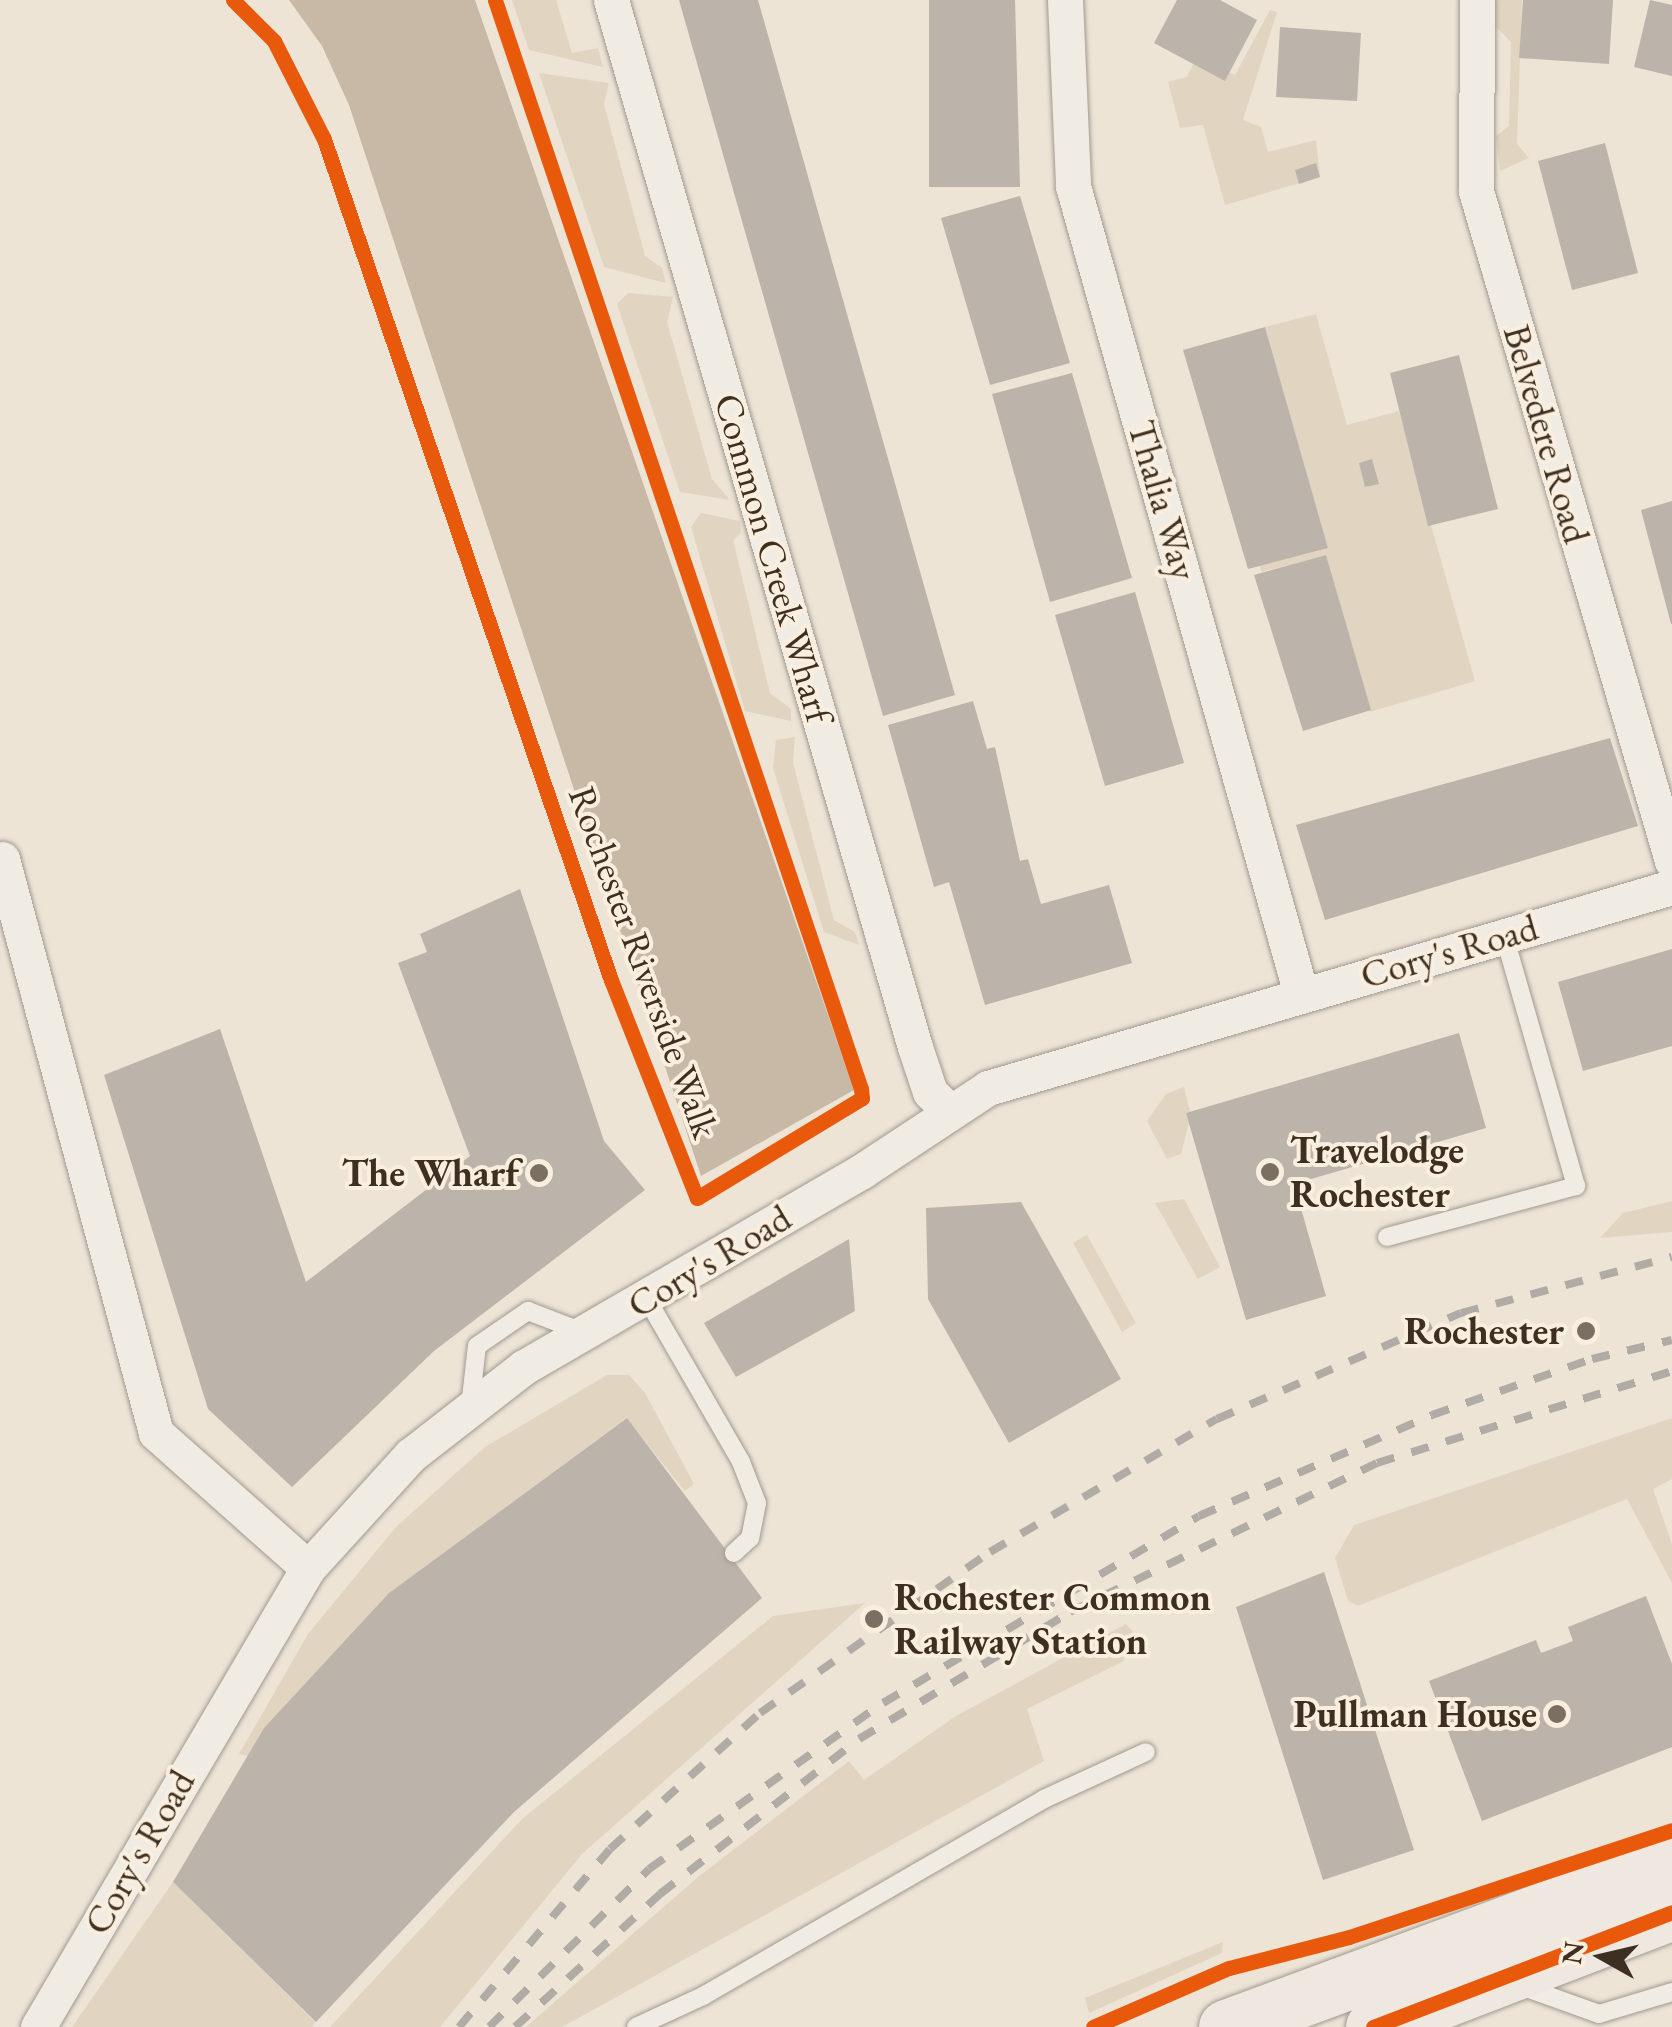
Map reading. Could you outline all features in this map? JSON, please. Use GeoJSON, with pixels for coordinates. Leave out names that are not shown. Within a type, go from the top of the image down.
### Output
{"type":"FeatureCollection","features":[{"type":"Feature","properties":{"kind":"main road"},"geometry":{"type":"LineString","coordinates":[[1226,2027],[1672,1862]]}},
{"type":"Feature","properties":{"kind":"main road"},"geometry":{"type":"LineString","coordinates":[[1372,2027],[1672,1912]]}},
{"type":"Feature","properties":{"kind":"street","name":"Common Creek Wharf"},"geometry":{"type":"LineString","coordinates":[[610,0],[916,1047],[930,1092],[948,1110]]}},
{"type":"Feature","properties":{"kind":"street","name":"Thalia Way"},"geometry":{"type":"LineString","coordinates":[[1065,0],[1073,186],[1301,994]]}},
{"type":"Feature","properties":{"kind":"street","name":"Belvedere Road"},"geometry":{"type":"LineString","coordinates":[[1477,0],[1476,191],[1672,861]]}},
{"type":"Feature","properties":{"kind":"street"},"geometry":{"type":"LineString","coordinates":[[2,859],[156,1433],[308,1568]]}},
{"type":"Feature","properties":{"kind":"street","name":"Cory's Road"},"geometry":{"type":"LineString","coordinates":[[38,2027],[308,1568],[411,1455],[470,1408],[586,1333],[892,1152],[948,1110],[1011,1078],[1672,887]]}},
{"type":"Feature","properties":{"kind":"lane"},"geometry":{"type":"LineString","coordinates":[[1388,1237],[1576,1186],[1504,935]]}},
{"type":"Feature","properties":{"kind":"lane"},"geometry":{"type":"LineString","coordinates":[[647,1299],[741,1462],[756,1503],[750,1538],[734,1553]]}},
{"type":"Feature","properties":{"kind":"lane"},"geometry":{"type":"LineString","coordinates":[[470,1408],[477,1346],[528,1311],[586,1333]]}},
{"type":"Feature","properties":{"kind":"lane"},"geometry":{"type":"LineString","coordinates":[[636,2027],[704,1996],[1044,1799],[1146,1752]]}},
{"type":"Feature","properties":{"kind":"lane"},"geometry":{"type":"LineString","coordinates":[[1492,1980],[1599,2014],[1672,1992]]}},
{"type":"Feature","properties":{"kind":"shaded area"},"geometry":{"type":"Polygon","coordinates":[[[289,0],[475,0],[854,1090],[701,1176],[349,105],[322,46],[289,0]]]}},
{"type":"Feature","properties":{"kind":"shaded area"},"geometry":{"type":"Polygon","coordinates":[[[512,0],[556,0],[572,53],[598,48],[603,67],[529,50],[512,0]]]}},
{"type":"Feature","properties":{"kind":"shaded area"},"geometry":{"type":"Polygon","coordinates":[[[1493,0],[1522,0],[1517,144],[1529,158],[1500,171],[1496,136],[1509,126],[1511,42],[1494,25],[1493,0]]]}},
{"type":"Feature","properties":{"kind":"shaded area"},"geometry":{"type":"Polygon","coordinates":[[[1270,10],[1277,12],[1243,120],[1261,127],[1268,152],[1316,140],[1320,177],[1225,205],[1203,125],[1180,128],[1168,82],[1187,77],[1197,56],[1235,75],[1270,10]]]}},
{"type":"Feature","properties":{"kind":"shaded area"},"geometry":{"type":"Polygon","coordinates":[[[539,73],[609,83],[604,104],[645,256],[662,268],[666,283],[604,267],[539,73]]]}},
{"type":"Feature","properties":{"kind":"shaded area"},"geometry":{"type":"Polygon","coordinates":[[[628,293],[673,297],[667,322],[712,479],[730,500],[680,492],[617,304],[628,293]]]}},
{"type":"Feature","properties":{"kind":"shaded area"},"geometry":{"type":"Polygon","coordinates":[[[1316,314],[1347,425],[1399,411],[1475,681],[1370,712],[1326,555],[1262,572],[1260,566],[1328,548],[1265,327],[1316,314]]]}},
{"type":"Feature","properties":{"kind":"shaded area"},"geometry":{"type":"Polygon","coordinates":[[[701,513],[740,521],[741,533],[733,540],[770,693],[791,709],[791,721],[745,711],[691,527],[701,513]]]}},
{"type":"Feature","properties":{"kind":"shaded area"},"geometry":{"type":"Polygon","coordinates":[[[795,737],[793,763],[834,920],[855,932],[859,945],[824,932],[773,768],[776,740],[795,737]]]}},
{"type":"Feature","properties":{"kind":"shaded area"},"geometry":{"type":"Polygon","coordinates":[[[1184,1087],[1191,1115],[1181,1154],[1167,1159],[1147,1121],[1166,1094],[1184,1087]]]}},
{"type":"Feature","properties":{"kind":"shaded area"},"geometry":{"type":"Polygon","coordinates":[[[1184,1199],[1220,1267],[1198,1279],[1155,1203],[1184,1199]]]}},
{"type":"Feature","properties":{"kind":"shaded area"},"geometry":{"type":"Polygon","coordinates":[[[1672,1201],[1672,1232],[1600,1238],[1623,1213],[1672,1201]]]}},
{"type":"Feature","properties":{"kind":"shaded area"},"geometry":{"type":"Polygon","coordinates":[[[1087,1235],[1136,1323],[1122,1332],[1073,1243],[1087,1235]]]}},
{"type":"Feature","properties":{"kind":"shaded area"},"geometry":{"type":"Polygon","coordinates":[[[607,1375],[629,1375],[645,1393],[694,1484],[685,1491],[626,1418],[389,1593],[248,1756],[239,1754],[308,1634],[396,1527],[485,1447],[607,1375]]]}},
{"type":"Feature","properties":{"kind":"shaded area"},"geometry":{"type":"Polygon","coordinates":[[[1672,1418],[1672,1479],[1653,1489],[1672,1544],[1672,1583],[1627,1499],[1358,1606],[1348,1601],[1335,1558],[1354,1525],[1672,1418]]]}},
{"type":"Feature","properties":{"kind":"shaded area"},"geometry":{"type":"Polygon","coordinates":[[[865,1603],[582,1854],[440,2027],[330,2027],[522,1819],[773,1616],[865,1603]]]}},
{"type":"Feature","properties":{"kind":"shaded area"},"geometry":{"type":"Polygon","coordinates":[[[1126,1624],[1137,1636],[1122,1662],[1027,1709],[1044,1761],[562,2027],[526,2027],[698,1877],[849,1761],[864,1780],[956,1716],[1126,1624]]]}},
{"type":"Feature","properties":{"kind":"shaded area"},"geometry":{"type":"Polygon","coordinates":[[[173,1882],[315,2022],[312,2027],[72,2027],[173,1882]]]}},
{"type":"Feature","properties":{"kind":"shaded area"},"geometry":{"type":"Polygon","coordinates":[[[1223,1942],[1222,1953],[1089,2013],[1085,1998],[1223,1942]]]}},
{"type":"Feature","properties":{"kind":"building"},"geometry":{"type":"Polygon","coordinates":[[[679,0],[758,0],[955,695],[883,716],[679,0]]]}},
{"type":"Feature","properties":{"kind":"building"},"geometry":{"type":"Polygon","coordinates":[[[929,0],[1015,0],[1020,187],[929,187],[929,0]]]}},
{"type":"Feature","properties":{"kind":"building"},"geometry":{"type":"Polygon","coordinates":[[[1177,0],[1220,0],[1257,20],[1225,81],[1154,43],[1177,0]]]}},
{"type":"Feature","properties":{"kind":"building"},"geometry":{"type":"Polygon","coordinates":[[[1523,0],[1613,0],[1609,64],[1519,58],[1523,0]]]}},
{"type":"Feature","properties":{"kind":"building"},"geometry":{"type":"Polygon","coordinates":[[[1650,0],[1672,5],[1672,76],[1634,67],[1650,0]]]}},
{"type":"Feature","properties":{"kind":"building"},"geometry":{"type":"Polygon","coordinates":[[[1280,27],[1361,33],[1357,101],[1276,97],[1280,27]]]}},
{"type":"Feature","properties":{"kind":"building"},"geometry":{"type":"Polygon","coordinates":[[[1605,143],[1638,273],[1572,290],[1538,161],[1605,143]]]}},
{"type":"Feature","properties":{"kind":"building"},"geometry":{"type":"Polygon","coordinates":[[[1316,163],[1320,177],[1299,184],[1295,170],[1316,163]]]}},
{"type":"Feature","properties":{"kind":"building"},"geometry":{"type":"Polygon","coordinates":[[[1020,196],[1070,363],[990,385],[941,218],[1020,196]]]}},
{"type":"Feature","properties":{"kind":"building"},"geometry":{"type":"Polygon","coordinates":[[[1265,327],[1328,548],[1248,569],[1183,350],[1265,327]]]}},
{"type":"Feature","properties":{"kind":"building"},"geometry":{"type":"Polygon","coordinates":[[[1459,355],[1498,509],[1428,526],[1390,373],[1459,355]]]}},
{"type":"Feature","properties":{"kind":"building"},"geometry":{"type":"Polygon","coordinates":[[[1072,373],[1132,578],[1050,602],[992,394],[1072,373]]]}},
{"type":"Feature","properties":{"kind":"building"},"geometry":{"type":"Polygon","coordinates":[[[1372,459],[1379,484],[1365,487],[1359,463],[1372,459]]]}},
{"type":"Feature","properties":{"kind":"building"},"geometry":{"type":"Polygon","coordinates":[[[1672,501],[1672,624],[1671,624],[1641,510],[1672,501]]]}},
{"type":"Feature","properties":{"kind":"building"},"geometry":{"type":"Polygon","coordinates":[[[1326,555],[1371,710],[1303,731],[1254,575],[1326,555]]]}},
{"type":"Feature","properties":{"kind":"building"},"geometry":{"type":"Polygon","coordinates":[[[1135,592],[1184,763],[1105,786],[1055,615],[1135,592]]]}},
{"type":"Feature","properties":{"kind":"building"},"geometry":{"type":"Polygon","coordinates":[[[973,701],[987,749],[995,747],[1020,861],[1028,859],[1041,904],[1109,885],[1132,963],[985,1005],[949,882],[934,887],[888,725],[973,701]]]}},
{"type":"Feature","properties":{"kind":"building"},"geometry":{"type":"Polygon","coordinates":[[[1610,738],[1638,826],[1325,920],[1296,825],[1610,738]]]}},
{"type":"Feature","properties":{"kind":"building","name":"The Wharf"},"geometry":{"type":"Polygon","coordinates":[[[520,889],[604,1141],[645,1190],[434,1351],[292,1487],[208,1409],[104,1075],[220,1029],[306,1282],[470,1156],[398,963],[427,952],[420,934],[520,889]]]}},
{"type":"Feature","properties":{"kind":"building"},"geometry":{"type":"Polygon","coordinates":[[[1672,949],[1672,1046],[1583,1071],[1558,982],[1672,949]]]}},
{"type":"Feature","properties":{"kind":"building","name":"Travelodge Rochester"},"geometry":{"type":"Polygon","coordinates":[[[1459,1033],[1486,1128],[1294,1184],[1326,1296],[1246,1320],[1186,1113],[1459,1033]]]}},
{"type":"Feature","properties":{"kind":"building"},"geometry":{"type":"Polygon","coordinates":[[[1021,1202],[1121,1379],[1009,1443],[928,1299],[926,1208],[1021,1202]]]}},
{"type":"Feature","properties":{"kind":"building"},"geometry":{"type":"Polygon","coordinates":[[[849,1239],[855,1311],[736,1377],[704,1323],[849,1239]]]}},
{"type":"Feature","properties":{"kind":"building"},"geometry":{"type":"Polygon","coordinates":[[[627,1418],[762,1598],[514,1812],[316,2022],[173,1882],[264,1728],[389,1593],[627,1418]]]}},
{"type":"Feature","properties":{"kind":"building"},"geometry":{"type":"Polygon","coordinates":[[[1324,1572],[1414,1850],[1323,1880],[1236,1607],[1324,1572]]]}},
{"type":"Feature","properties":{"kind":"building","name":"Pullman House"},"geometry":{"type":"Polygon","coordinates":[[[1646,1596],[1672,1664],[1672,1747],[1482,1821],[1429,1681],[1536,1640],[1541,1653],[1573,1641],[1568,1627],[1646,1596]]]}},
{"type":"Feature","properties":{"kind":"railway"},"geometry":{"type":"LineString","coordinates":[[459,2027],[610,1849],[760,1713],[990,1552],[1217,1419],[1461,1313],[1672,1257]]}},
{"type":"Feature","properties":{"kind":"railway"},"geometry":{"type":"LineString","coordinates":[[489,2027],[649,1869],[883,1703],[1199,1516],[1432,1415],[1592,1359],[1672,1340]]}},
{"type":"Feature","properties":{"kind":"railway"},"geometry":{"type":"LineString","coordinates":[[515,2027],[660,1894],[859,1739],[1070,1612],[1377,1463],[1672,1371]]}},
{"type":"Feature","properties":{"kind":"cycle path","name":"Rochester Riverside Walk"},"geometry":{"type":"LineString","coordinates":[[233,0],[274,41],[324,139],[611,980],[697,1198],[862,1098],[861,1089],[495,0]]}},
{"type":"Feature","properties":{"kind":"cycle path"},"geometry":{"type":"LineString","coordinates":[[1093,2027],[1229,1968],[1349,1937],[1672,1830]]}},
{"type":"Feature","properties":{"kind":"cycle path"},"geometry":{"type":"LineString","coordinates":[[1373,2027],[1672,1912]]}},
{"type":"Feature","properties":{"kind":"place","name":"Travelodge Rochester"},"geometry":{"type":"Point","coordinates":[1270,1172]}},
{"type":"Feature","properties":{"kind":"place","name":"The Wharf"},"geometry":{"type":"Point","coordinates":[539,1173]}},
{"type":"Feature","properties":{"kind":"place","name":"Rochester"},"geometry":{"type":"Point","coordinates":[1586,1331]}},
{"type":"Feature","properties":{"kind":"place","name":"Rochester Common Railway Station"},"geometry":{"type":"Point","coordinates":[874,1619]}},
{"type":"Feature","properties":{"kind":"place","name":"Pullman House"},"geometry":{"type":"Point","coordinates":[1557,1714]}}]}
